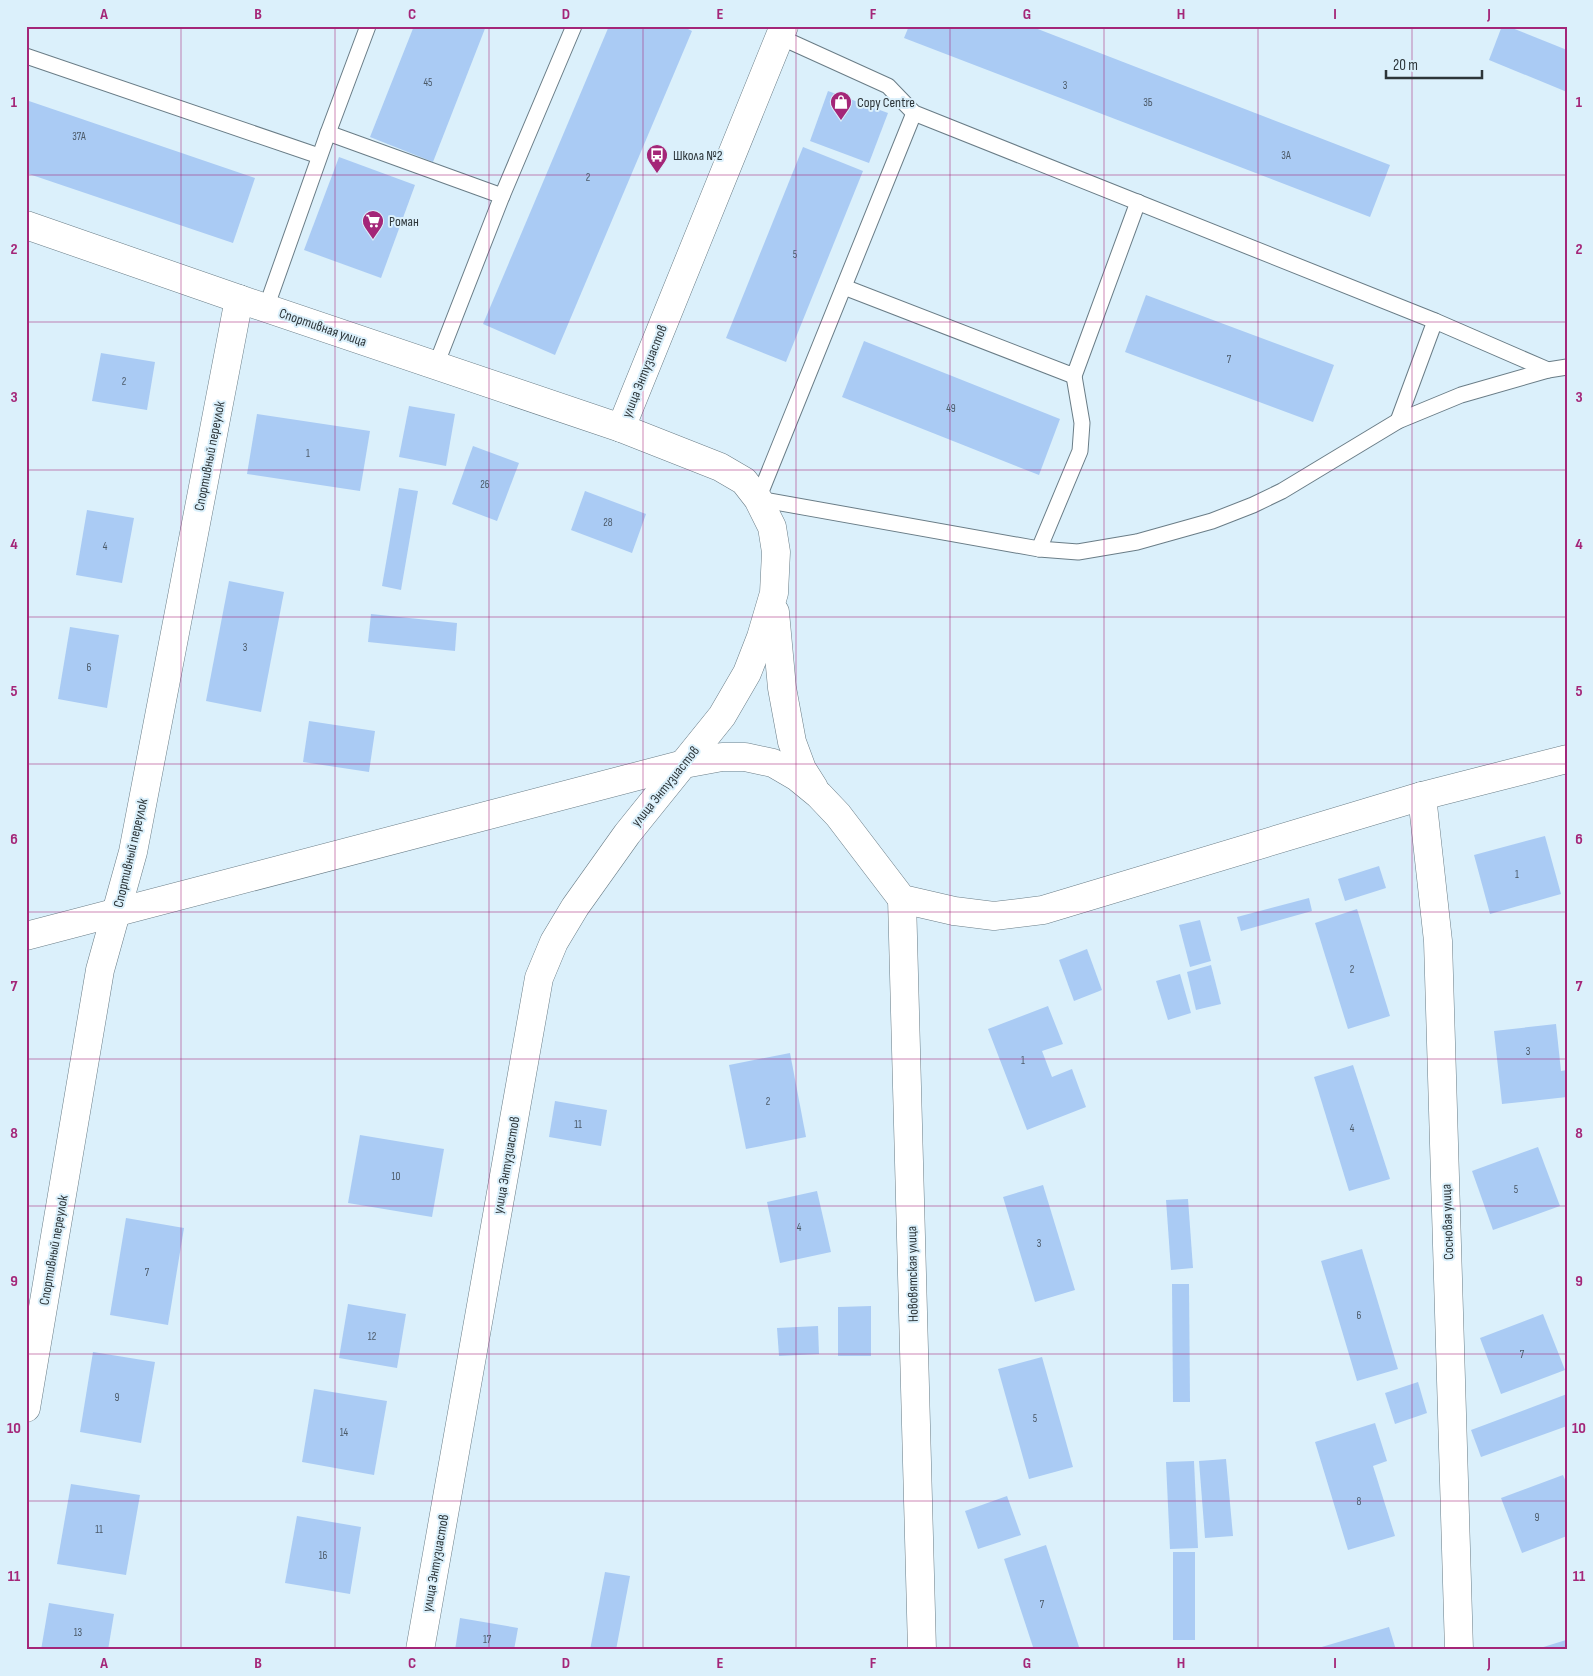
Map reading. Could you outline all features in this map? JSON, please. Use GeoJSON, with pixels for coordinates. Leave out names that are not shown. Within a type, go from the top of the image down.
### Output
{"type":"FeatureCollection","features":[{"type":"Feature","properties":{"kind":"street","name":"улица Энтузиастов"},"geometry":{"type":"LineString","coordinates":[[420,1650],[539,978],[554,942],[574,908],[626,834],[722,716],[747,673],[761,637],[774,593],[776,552],[772,527],[758,500],[744,481],[720,467],[621,428],[782,31]]}},
{"type":"Feature","properties":{"kind":"street","name":"Спортивная улица"},"geometry":{"type":"LineString","coordinates":[[26,225],[621,428]]}},
{"type":"Feature","properties":{"kind":"street","name":"Спортивный переулок"},"geometry":{"type":"LineString","coordinates":[[26,1408],[100,970],[133,852],[239,299]]}},
{"type":"Feature","properties":{"kind":"street"},"geometry":{"type":"LineString","coordinates":[[774,593],[776,645],[782,688],[792,742],[802,769],[819,794],[838,815],[902,899],[954,911],[994,916],[1043,910],[1422,796],[1567,759]]}},
{"type":"Feature","properties":{"kind":"street"},"geometry":{"type":"LineString","coordinates":[[26,936],[684,764],[722,757],[744,757],[774,763],[797,777],[819,794]]}},
{"type":"Feature","properties":{"kind":"street","name":"Сосновая улица"},"geometry":{"type":"LineString","coordinates":[[1422,796],[1438,941],[1459,1650]]}},
{"type":"Feature","properties":{"kind":"street","name":"Нововятская улица"},"geometry":{"type":"LineString","coordinates":[[902,899],[922,1650]]}},
{"type":"Feature","properties":{"kind":"lane"},"geometry":{"type":"LineString","coordinates":[[266,308],[368,26]]}},
{"type":"Feature","properties":{"kind":"lane"},"geometry":{"type":"LineString","coordinates":[[436,365],[502,196],[574,26]]}},
{"type":"Feature","properties":{"kind":"lane"},"geometry":{"type":"LineString","coordinates":[[782,31],[888,86],[914,113],[1435,321],[1548,370]]}},
{"type":"Feature","properties":{"kind":"lane"},"geometry":{"type":"LineString","coordinates":[[26,56],[320,156]]}},
{"type":"Feature","properties":{"kind":"lane"},"geometry":{"type":"LineString","coordinates":[[914,113],[758,500],[1039,549],[1078,552],[1137,542],[1212,521],[1282,491],[1398,421],[1461,395],[1548,370],[1567,367]]}},
{"type":"Feature","properties":{"kind":"lane"},"geometry":{"type":"LineString","coordinates":[[328,133],[502,196]]}},
{"type":"Feature","properties":{"kind":"lane"},"geometry":{"type":"LineString","coordinates":[[1039,549],[1080,451],[1082,423],[1074,376],[1138,202]]}},
{"type":"Feature","properties":{"kind":"lane"},"geometry":{"type":"LineString","coordinates":[[844,287],[1074,376]]}},
{"type":"Feature","properties":{"kind":"lane"},"geometry":{"type":"LineString","coordinates":[[1398,421],[1435,321]]}},
{"type":"Feature","properties":{"kind":"building"},"geometry":{"type":"Polygon","coordinates":[[[414,26],[486,26],[433,162],[370,137],[414,26]]]}},
{"type":"Feature","properties":{"kind":"building"},"geometry":{"type":"Polygon","coordinates":[[[609,26],[682,26],[692,31],[555,355],[483,324],[609,26]]]}},
{"type":"Feature","properties":{"kind":"building"},"geometry":{"type":"Polygon","coordinates":[[[909,26],[1030,26],[1390,165],[1370,217],[904,38],[909,26]]]}},
{"type":"Feature","properties":{"kind":"building"},"geometry":{"type":"Polygon","coordinates":[[[1502,26],[1507,26],[1567,50],[1567,92],[1489,60],[1502,26]]]}},
{"type":"Feature","properties":{"kind":"building"},"geometry":{"type":"Polygon","coordinates":[[[828,91],[888,113],[869,163],[810,141],[828,91]]]}},
{"type":"Feature","properties":{"kind":"building"},"geometry":{"type":"Polygon","coordinates":[[[26,100],[255,178],[233,243],[26,173],[26,100]]]}},
{"type":"Feature","properties":{"kind":"building"},"geometry":{"type":"Polygon","coordinates":[[[803,147],[863,171],[786,362],[726,338],[803,147]]]}},
{"type":"Feature","properties":{"kind":"building"},"geometry":{"type":"Polygon","coordinates":[[[339,157],[415,185],[381,278],[304,250],[339,157]]]}},
{"type":"Feature","properties":{"kind":"building"},"geometry":{"type":"Polygon","coordinates":[[[1146,295],[1334,365],[1313,422],[1125,352],[1146,295]]]}},
{"type":"Feature","properties":{"kind":"building"},"geometry":{"type":"Polygon","coordinates":[[[864,341],[1060,419],[1039,475],[842,397],[864,341]]]}},
{"type":"Feature","properties":{"kind":"building"},"geometry":{"type":"Polygon","coordinates":[[[101,353],[155,362],[147,410],[92,401],[101,353]]]}},
{"type":"Feature","properties":{"kind":"building"},"geometry":{"type":"Polygon","coordinates":[[[409,406],[455,414],[446,466],[399,457],[409,406]]]}},
{"type":"Feature","properties":{"kind":"building"},"geometry":{"type":"Polygon","coordinates":[[[257,414],[370,431],[360,491],[247,474],[257,414]]]}},
{"type":"Feature","properties":{"kind":"building"},"geometry":{"type":"Polygon","coordinates":[[[473,446],[519,463],[497,521],[452,504],[473,446]]]}},
{"type":"Feature","properties":{"kind":"building"},"geometry":{"type":"Polygon","coordinates":[[[399,488],[418,491],[401,590],[382,586],[399,488]]]}},
{"type":"Feature","properties":{"kind":"building"},"geometry":{"type":"Polygon","coordinates":[[[585,491],[646,514],[632,553],[571,530],[585,491]]]}},
{"type":"Feature","properties":{"kind":"building"},"geometry":{"type":"Polygon","coordinates":[[[87,510],[134,518],[122,583],[76,575],[87,510]]]}},
{"type":"Feature","properties":{"kind":"building"},"geometry":{"type":"Polygon","coordinates":[[[229,581],[284,592],[261,712],[206,701],[229,581]]]}},
{"type":"Feature","properties":{"kind":"building"},"geometry":{"type":"Polygon","coordinates":[[[371,614],[457,623],[455,651],[368,642],[371,614]]]}},
{"type":"Feature","properties":{"kind":"building"},"geometry":{"type":"Polygon","coordinates":[[[70,627],[119,635],[107,708],[58,699],[70,627]]]}},
{"type":"Feature","properties":{"kind":"building"},"geometry":{"type":"Polygon","coordinates":[[[309,721],[375,731],[369,772],[303,762],[309,721]]]}},
{"type":"Feature","properties":{"kind":"building"},"geometry":{"type":"Polygon","coordinates":[[[1545,836],[1561,894],[1490,914],[1474,855],[1545,836]]]}},
{"type":"Feature","properties":{"kind":"building"},"geometry":{"type":"Polygon","coordinates":[[[1379,866],[1386,888],[1345,901],[1338,879],[1379,866]]]}},
{"type":"Feature","properties":{"kind":"building"},"geometry":{"type":"Polygon","coordinates":[[[1309,898],[1312,911],[1241,931],[1237,917],[1309,898]]]}},
{"type":"Feature","properties":{"kind":"building"},"geometry":{"type":"Polygon","coordinates":[[[1357,909],[1390,1016],[1348,1029],[1315,923],[1357,909]]]}},
{"type":"Feature","properties":{"kind":"building"},"geometry":{"type":"Polygon","coordinates":[[[1200,920],[1211,961],[1190,967],[1179,925],[1200,920]]]}},
{"type":"Feature","properties":{"kind":"building"},"geometry":{"type":"Polygon","coordinates":[[[1087,949],[1102,990],[1074,1001],[1059,960],[1087,949]]]}},
{"type":"Feature","properties":{"kind":"building"},"geometry":{"type":"Polygon","coordinates":[[[1211,965],[1221,1004],[1196,1010],[1187,972],[1211,965]]]}},
{"type":"Feature","properties":{"kind":"building"},"geometry":{"type":"Polygon","coordinates":[[[1180,974],[1191,1013],[1168,1020],[1156,981],[1180,974]]]}},
{"type":"Feature","properties":{"kind":"building"},"geometry":{"type":"Polygon","coordinates":[[[1048,1006],[1063,1044],[1042,1051],[1052,1077],[1072,1069],[1086,1107],[1027,1130],[988,1029],[1048,1006]]]}},
{"type":"Feature","properties":{"kind":"building"},"geometry":{"type":"Polygon","coordinates":[[[1556,1024],[1561,1071],[1567,1070],[1567,1097],[1502,1104],[1494,1031],[1556,1024]]]}},
{"type":"Feature","properties":{"kind":"building"},"geometry":{"type":"Polygon","coordinates":[[[790,1053],[806,1137],[746,1149],[729,1065],[790,1053]]]}},
{"type":"Feature","properties":{"kind":"building"},"geometry":{"type":"Polygon","coordinates":[[[1353,1065],[1390,1179],[1349,1191],[1314,1077],[1353,1065]]]}},
{"type":"Feature","properties":{"kind":"building"},"geometry":{"type":"Polygon","coordinates":[[[555,1101],[607,1110],[601,1146],[549,1137],[555,1101]]]}},
{"type":"Feature","properties":{"kind":"building"},"geometry":{"type":"Polygon","coordinates":[[[360,1135],[444,1149],[432,1217],[348,1203],[360,1135]]]}},
{"type":"Feature","properties":{"kind":"building"},"geometry":{"type":"Polygon","coordinates":[[[1538,1147],[1560,1206],[1493,1230],[1472,1171],[1538,1147]]]}},
{"type":"Feature","properties":{"kind":"building"},"geometry":{"type":"Polygon","coordinates":[[[1043,1185],[1075,1290],[1035,1302],[1003,1197],[1043,1185]]]}},
{"type":"Feature","properties":{"kind":"building"},"geometry":{"type":"Polygon","coordinates":[[[817,1191],[831,1252],[780,1263],[767,1202],[817,1191]]]}},
{"type":"Feature","properties":{"kind":"building"},"geometry":{"type":"Polygon","coordinates":[[[1188,1199],[1193,1268],[1171,1270],[1166,1200],[1188,1199]]]}},
{"type":"Feature","properties":{"kind":"building"},"geometry":{"type":"Polygon","coordinates":[[[126,1218],[184,1228],[168,1325],[110,1315],[126,1218]]]}},
{"type":"Feature","properties":{"kind":"building"},"geometry":{"type":"Polygon","coordinates":[[[1362,1249],[1398,1369],[1357,1381],[1321,1261],[1362,1249]]]}},
{"type":"Feature","properties":{"kind":"building"},"geometry":{"type":"Polygon","coordinates":[[[1172,1284],[1189,1284],[1190,1402],[1173,1402],[1172,1284]]]}},
{"type":"Feature","properties":{"kind":"building"},"geometry":{"type":"Polygon","coordinates":[[[348,1304],[406,1314],[397,1368],[339,1358],[348,1304]]]}},
{"type":"Feature","properties":{"kind":"building"},"geometry":{"type":"Polygon","coordinates":[[[871,1306],[871,1356],[838,1356],[838,1307],[871,1306]]]}},
{"type":"Feature","properties":{"kind":"building"},"geometry":{"type":"Polygon","coordinates":[[[1543,1314],[1565,1370],[1501,1394],[1480,1338],[1543,1314]]]}},
{"type":"Feature","properties":{"kind":"building"},"geometry":{"type":"Polygon","coordinates":[[[818,1326],[819,1354],[779,1356],[777,1328],[818,1326]]]}},
{"type":"Feature","properties":{"kind":"building"},"geometry":{"type":"Polygon","coordinates":[[[93,1352],[155,1362],[141,1443],[80,1432],[93,1352]]]}},
{"type":"Feature","properties":{"kind":"building"},"geometry":{"type":"Polygon","coordinates":[[[1042,1357],[1073,1467],[1029,1479],[998,1369],[1042,1357]]]}},
{"type":"Feature","properties":{"kind":"building"},"geometry":{"type":"Polygon","coordinates":[[[1418,1382],[1427,1413],[1395,1424],[1385,1393],[1418,1382]]]}},
{"type":"Feature","properties":{"kind":"building"},"geometry":{"type":"Polygon","coordinates":[[[314,1389],[387,1401],[374,1475],[302,1462],[314,1389]]]}},
{"type":"Feature","properties":{"kind":"building"},"geometry":{"type":"Polygon","coordinates":[[[1567,1394],[1567,1426],[1481,1457],[1471,1430],[1567,1394]]]}},
{"type":"Feature","properties":{"kind":"building"},"geometry":{"type":"Polygon","coordinates":[[[1375,1423],[1387,1461],[1373,1466],[1395,1536],[1348,1550],[1315,1442],[1375,1423]]]}},
{"type":"Feature","properties":{"kind":"building"},"geometry":{"type":"Polygon","coordinates":[[[1226,1459],[1233,1536],[1205,1538],[1199,1461],[1226,1459]]]}},
{"type":"Feature","properties":{"kind":"building"},"geometry":{"type":"Polygon","coordinates":[[[1194,1461],[1198,1548],[1170,1549],[1166,1462],[1194,1461]]]}},
{"type":"Feature","properties":{"kind":"building"},"geometry":{"type":"Polygon","coordinates":[[[1563,1475],[1567,1484],[1567,1536],[1522,1553],[1501,1498],[1563,1475]]]}},
{"type":"Feature","properties":{"kind":"building"},"geometry":{"type":"Polygon","coordinates":[[[71,1484],[140,1495],[126,1575],[57,1564],[71,1484]]]}},
{"type":"Feature","properties":{"kind":"building"},"geometry":{"type":"Polygon","coordinates":[[[1007,1496],[1021,1535],[978,1549],[965,1511],[1007,1496]]]}},
{"type":"Feature","properties":{"kind":"building"},"geometry":{"type":"Polygon","coordinates":[[[297,1516],[361,1527],[350,1594],[285,1583],[297,1516]]]}},
{"type":"Feature","properties":{"kind":"building"},"geometry":{"type":"Polygon","coordinates":[[[1046,1545],[1080,1650],[1034,1650],[1004,1559],[1046,1545]]]}},
{"type":"Feature","properties":{"kind":"building"},"geometry":{"type":"Polygon","coordinates":[[[1173,1552],[1195,1552],[1195,1640],[1173,1640],[1173,1552]]]}},
{"type":"Feature","properties":{"kind":"building"},"geometry":{"type":"Polygon","coordinates":[[[605,1572],[630,1576],[616,1650],[590,1650],[605,1572]]]}},
{"type":"Feature","properties":{"kind":"building"},"geometry":{"type":"Polygon","coordinates":[[[49,1603],[114,1614],[108,1650],[41,1650],[49,1603]]]}},
{"type":"Feature","properties":{"kind":"building"},"geometry":{"type":"Polygon","coordinates":[[[460,1618],[518,1628],[514,1650],[455,1650],[460,1618]]]}},
{"type":"Feature","properties":{"kind":"building"},"geometry":{"type":"Polygon","coordinates":[[[1389,1627],[1396,1650],[1315,1650],[1315,1649],[1389,1627]]]}},
{"type":"Feature","properties":{"kind":"building"},"geometry":{"type":"Polygon","coordinates":[[[1566,1640],[1567,1650],[1537,1650],[1537,1649],[1566,1640]]]}},
{"type":"Feature","properties":{"kind":"place","name":"Copy Centre"},"geometry":{"type":"Point","coordinates":[841,121]}},
{"type":"Feature","properties":{"kind":"place","name":"Школа №2"},"geometry":{"type":"Point","coordinates":[657,174]}},
{"type":"Feature","properties":{"kind":"place","name":"Роман"},"geometry":{"type":"Point","coordinates":[373,240]}}]}
